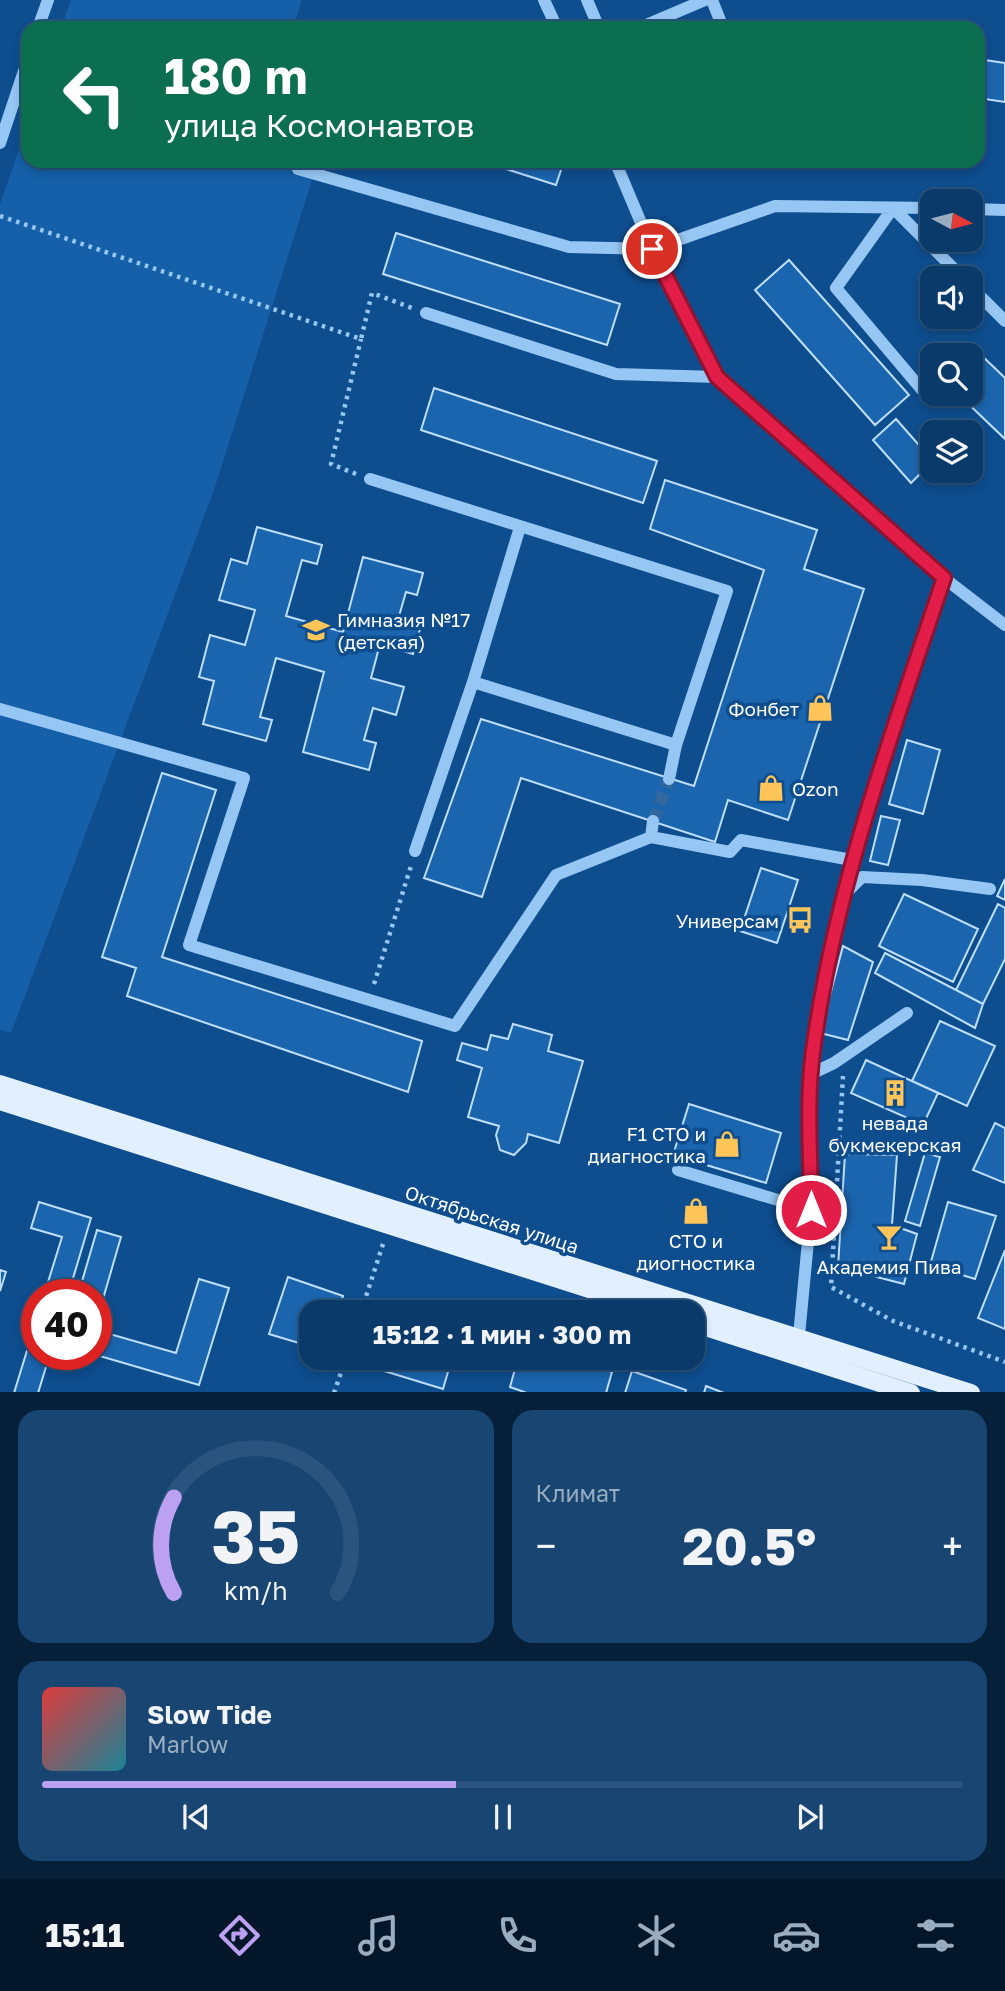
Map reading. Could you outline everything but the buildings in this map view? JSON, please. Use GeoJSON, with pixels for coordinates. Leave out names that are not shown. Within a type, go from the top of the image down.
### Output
{"type":"FeatureCollection","features":[{"type":"Feature","properties":{"kind":"main road","name":"Октябрьская улица"},"geometry":{"type":"LineString","coordinates":[[0,1084],[798,1347],[911,1392]]}},
{"type":"Feature","properties":{"kind":"main road","name":"Октябрьская улица"},"geometry":{"type":"LineString","coordinates":[[0,1101],[623,1300]]}},
{"type":"Feature","properties":{"kind":"main road","name":"Октябрьская улица"},"geometry":{"type":"LineString","coordinates":[[705,1326],[971,1392]]}},
{"type":"Feature","properties":{"kind":"street"},"geometry":{"type":"LineString","coordinates":[[40,21],[48,0]]}},
{"type":"Feature","properties":{"kind":"street"},"geometry":{"type":"LineString","coordinates":[[544,0],[554,21]]}},
{"type":"Feature","properties":{"kind":"street"},"geometry":{"type":"LineString","coordinates":[[587,0],[596,21]]}},
{"type":"Feature","properties":{"kind":"street"},"geometry":{"type":"LineString","coordinates":[[656,21],[705,0]]}},
{"type":"Feature","properties":{"kind":"street"},"geometry":{"type":"LineString","coordinates":[[712,0],[720,21]]}},
{"type":"Feature","properties":{"kind":"street"},"geometry":{"type":"LineString","coordinates":[[0,143],[21,80]]}},
{"type":"Feature","properties":{"kind":"street"},"geometry":{"type":"LineString","coordinates":[[618,168],[652,249],[717,377],[944,578],[1005,625]]}},
{"type":"Feature","properties":{"kind":"street"},"geometry":{"type":"LineString","coordinates":[[298,169],[569,247],[652,249],[775,206],[920,208]]}},
{"type":"Feature","properties":{"kind":"street"},"geometry":{"type":"LineString","coordinates":[[893,208],[951,266]]}},
{"type":"Feature","properties":{"kind":"street"},"geometry":{"type":"LineString","coordinates":[[893,208],[836,288],[920,388]]}},
{"type":"Feature","properties":{"kind":"street"},"geometry":{"type":"LineString","coordinates":[[984,209],[1005,209]]}},
{"type":"Feature","properties":{"kind":"street"},"geometry":{"type":"LineString","coordinates":[[983,299],[1005,321]]}},
{"type":"Feature","properties":{"kind":"street"},"geometry":{"type":"LineString","coordinates":[[426,313],[615,374],[717,377]]}},
{"type":"Feature","properties":{"kind":"street"},"geometry":{"type":"LineString","coordinates":[[370,480],[727,591],[676,744],[669,779]]}},
{"type":"Feature","properties":{"kind":"street"},"geometry":{"type":"LineString","coordinates":[[415,851],[473,682],[520,527]]}},
{"type":"Feature","properties":{"kind":"street"},"geometry":{"type":"LineString","coordinates":[[798,1347],[811,1210],[811,1074],[828,959],[852,860],[944,578]]}},
{"type":"Feature","properties":{"kind":"street"},"geometry":{"type":"LineString","coordinates":[[473,682],[676,744]]}},
{"type":"Feature","properties":{"kind":"street"},"geometry":{"type":"LineString","coordinates":[[0,709],[244,778],[189,945],[455,1026],[556,875],[651,837],[730,852],[741,840],[852,860]]}},
{"type":"Feature","properties":{"kind":"street"},"geometry":{"type":"LineString","coordinates":[[651,837],[653,821]]}},
{"type":"Feature","properties":{"kind":"street"},"geometry":{"type":"LineString","coordinates":[[841,898],[862,877],[922,880],[990,890]]}},
{"type":"Feature","properties":{"kind":"street"},"geometry":{"type":"LineString","coordinates":[[811,1074],[834,1063],[907,1013]]}},
{"type":"Feature","properties":{"kind":"street"},"geometry":{"type":"LineString","coordinates":[[678,1170],[811,1210]]}},
{"type":"Feature","properties":{"kind":"path"},"geometry":{"type":"LineString","coordinates":[[0,216],[361,340]]}},
{"type":"Feature","properties":{"kind":"path"},"geometry":{"type":"LineString","coordinates":[[370,480],[331,464],[372,293],[426,313]]}},
{"type":"Feature","properties":{"kind":"path"},"geometry":{"type":"LineString","coordinates":[[369,1001],[415,851]]}},
{"type":"Feature","properties":{"kind":"path"},"geometry":{"type":"LineString","coordinates":[[365,1300],[389,1227]]}},
{"type":"Feature","properties":{"kind":"path"},"geometry":{"type":"LineString","coordinates":[[334,1392],[342,1370]]}},
{"type":"Feature","properties":{"kind":"shaded area"},"geometry":{"type":"Polygon","coordinates":[[[71,0],[302,0],[295,21],[64,21],[71,0]]]}},
{"type":"Feature","properties":{"kind":"shaded area"},"geometry":{"type":"Polygon","coordinates":[[[21,144],[21,168],[316,168],[214,490],[11,1033],[0,1030],[0,204],[21,144]]]}},
{"type":"Feature","properties":{"kind":"tunnel"},"geometry":{"type":"LineString","coordinates":[[653,821],[669,779]]}},
{"type":"Feature","properties":{"kind":"place","name":"Гимназия №17 (детская)"},"geometry":{"type":"Point","coordinates":[316,630]}},
{"type":"Feature","properties":{"kind":"place","name":"Фонбет"},"geometry":{"type":"Point","coordinates":[820,708]}},
{"type":"Feature","properties":{"kind":"place","name":"Ozon"},"geometry":{"type":"Point","coordinates":[771,788]}},
{"type":"Feature","properties":{"kind":"place","name":"Универсам"},"geometry":{"type":"Point","coordinates":[800,920]}},
{"type":"Feature","properties":{"kind":"place","name":"невада букмекерская"},"geometry":{"type":"Point","coordinates":[895,1093]}},
{"type":"Feature","properties":{"kind":"place","name":"F1 СТО и диагностика"},"geometry":{"type":"Point","coordinates":[727,1144]}},
{"type":"Feature","properties":{"kind":"place","name":"СТО и диогностика"},"geometry":{"type":"Point","coordinates":[696,1211]}},
{"type":"Feature","properties":{"kind":"place","name":"Академия Пива"},"geometry":{"type":"Point","coordinates":[889,1237]}},
{"type":"Feature","properties":{"kind":"route"},"geometry":{"type":"LineString","coordinates":[[652,249],[717,377],[944,578],[877,774],[837,915],[811,1074],[811,1210]]}}]}
